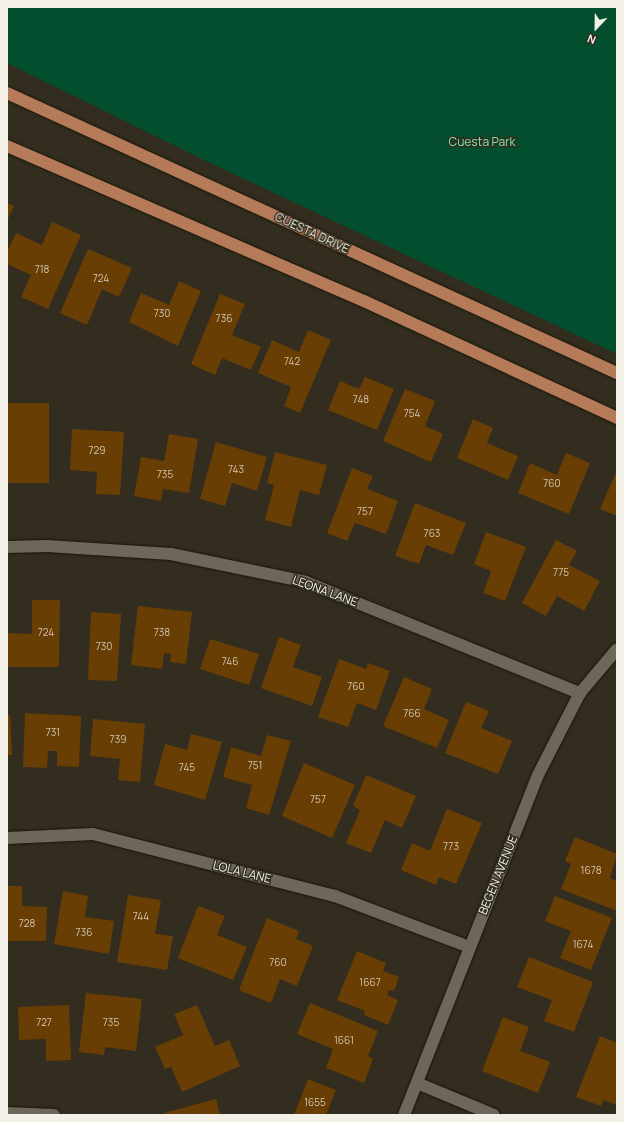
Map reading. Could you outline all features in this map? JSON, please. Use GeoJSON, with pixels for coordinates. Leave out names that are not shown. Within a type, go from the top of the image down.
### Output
{"type":"FeatureCollection","features":[{"type":"Feature","properties":{"kind":"main road","name":"CUESTA DRIVE"},"geometry":{"type":"LineString","coordinates":[[7,93],[617,373]]}},
{"type":"Feature","properties":{"kind":"main road"},"geometry":{"type":"LineString","coordinates":[[7,146],[364,301],[617,418]]}},
{"type":"Feature","properties":{"kind":"street","name":"LEONA LANE"},"geometry":{"type":"LineString","coordinates":[[7,547],[47,546],[171,554],[306,582],[580,693]]}},
{"type":"Feature","properties":{"kind":"street","name":"BEGEN AVENUE"},"geometry":{"type":"LineString","coordinates":[[404,1115],[538,775],[580,693],[617,649]]}},
{"type":"Feature","properties":{"kind":"street","name":"LOLA LANE"},"geometry":{"type":"LineString","coordinates":[[7,838],[93,834],[335,896],[469,947]]}},
{"type":"Feature","properties":{"kind":"street"},"geometry":{"type":"LineString","coordinates":[[417,1083],[494,1115]]}},
{"type":"Feature","properties":{"kind":"street"},"geometry":{"type":"LineString","coordinates":[[7,1113],[54,1115]]}},
{"type":"Feature","properties":{"kind":"green space","name":"Cuesta Park"},"geometry":{"type":"Polygon","coordinates":[[[7,7],[617,7],[617,354],[208,162],[7,63],[7,7]]]}},
{"type":"Feature","properties":{"kind":"building"},"geometry":{"type":"Polygon","coordinates":[[[7,203],[14,206],[7,221],[7,203]]]}},
{"type":"Feature","properties":{"kind":"building"},"geometry":{"type":"Polygon","coordinates":[[[52,222],[81,235],[48,309],[21,297],[31,275],[7,264],[7,252],[16,233],[42,245],[52,222]]]}},
{"type":"Feature","properties":{"kind":"building"},"geometry":{"type":"Polygon","coordinates":[[[88,249],[132,268],[119,297],[102,289],[87,325],[60,313],[88,249]]]}},
{"type":"Feature","properties":{"kind":"building"},"geometry":{"type":"Polygon","coordinates":[[[179,281],[201,291],[178,346],[129,322],[141,293],[169,305],[179,281]]]}},
{"type":"Feature","properties":{"kind":"building"},"geometry":{"type":"Polygon","coordinates":[[[220,294],[245,304],[232,335],[261,347],[251,370],[222,358],[215,375],[191,364],[220,294]]]}},
{"type":"Feature","properties":{"kind":"building"},"geometry":{"type":"Polygon","coordinates":[[[308,330],[331,340],[300,413],[284,406],[291,387],[258,373],[272,340],[299,352],[308,330]]]}},
{"type":"Feature","properties":{"kind":"building"},"geometry":{"type":"Polygon","coordinates":[[[365,377],[394,389],[377,430],[328,410],[340,381],[359,389],[365,377]]]}},
{"type":"Feature","properties":{"kind":"building"},"geometry":{"type":"Polygon","coordinates":[[[405,389],[435,401],[425,426],[443,434],[431,462],[383,441],[405,389]]]}},
{"type":"Feature","properties":{"kind":"building"},"geometry":{"type":"Polygon","coordinates":[[[7,403],[49,403],[49,483],[7,483],[7,403]]]}},
{"type":"Feature","properties":{"kind":"building"},"geometry":{"type":"Polygon","coordinates":[[[473,419],[493,428],[487,443],[518,456],[508,480],[457,458],[473,419]]]}},
{"type":"Feature","properties":{"kind":"building"},"geometry":{"type":"Polygon","coordinates":[[[72,429],[124,432],[120,495],[96,494],[97,472],[70,470],[72,429]]]}},
{"type":"Feature","properties":{"kind":"building"},"geometry":{"type":"Polygon","coordinates":[[[169,434],[198,439],[189,493],[163,489],[161,501],[134,496],[141,457],[164,461],[169,434]]]}},
{"type":"Feature","properties":{"kind":"building"},"geometry":{"type":"Polygon","coordinates":[[[216,442],[267,457],[257,491],[232,483],[225,506],[200,499],[216,442]]]}},
{"type":"Feature","properties":{"kind":"building"},"geometry":{"type":"Polygon","coordinates":[[[275,452],[327,465],[319,495],[300,490],[291,527],[265,520],[274,485],[267,483],[275,452]]]}},
{"type":"Feature","properties":{"kind":"building"},"geometry":{"type":"Polygon","coordinates":[[[566,453],[590,463],[569,514],[518,493],[530,463],[557,475],[566,453]]]}},
{"type":"Feature","properties":{"kind":"building"},"geometry":{"type":"Polygon","coordinates":[[[352,468],[373,476],[367,489],[398,501],[386,534],[355,523],[347,541],[327,533],[352,468]]]}},
{"type":"Feature","properties":{"kind":"building"},"geometry":{"type":"Polygon","coordinates":[[[617,470],[617,516],[600,509],[617,470]]]}},
{"type":"Feature","properties":{"kind":"building"},"geometry":{"type":"Polygon","coordinates":[[[415,503],[466,523],[453,555],[426,545],[419,564],[395,556],[415,503]]]}},
{"type":"Feature","properties":{"kind":"building"},"geometry":{"type":"Polygon","coordinates":[[[486,532],[526,547],[505,601],[483,593],[491,571],[474,564],[486,532]]]}},
{"type":"Feature","properties":{"kind":"building"},"geometry":{"type":"Polygon","coordinates":[[[556,540],[577,551],[569,565],[600,581],[584,611],[557,596],[546,616],[522,603],[556,540]]]}},
{"type":"Feature","properties":{"kind":"building"},"geometry":{"type":"Polygon","coordinates":[[[32,600],[60,600],[59,667],[7,667],[7,633],[32,634],[32,600]]]}},
{"type":"Feature","properties":{"kind":"building"},"geometry":{"type":"Polygon","coordinates":[[[138,606],[192,612],[186,664],[170,662],[171,654],[164,653],[162,669],[131,665],[138,606]]]}},
{"type":"Feature","properties":{"kind":"building"},"geometry":{"type":"Polygon","coordinates":[[[91,612],[121,614],[117,681],[88,680],[91,612]]]}},
{"type":"Feature","properties":{"kind":"building"},"geometry":{"type":"Polygon","coordinates":[[[279,637],[301,645],[293,667],[322,677],[312,706],[261,688],[279,637]]]}},
{"type":"Feature","properties":{"kind":"building"},"geometry":{"type":"Polygon","coordinates":[[[210,639],[259,654],[249,685],[200,669],[210,639]]]}},
{"type":"Feature","properties":{"kind":"building"},"geometry":{"type":"Polygon","coordinates":[[[339,659],[366,669],[368,663],[390,671],[376,710],[357,703],[348,727],[318,717],[339,659]]]}},
{"type":"Feature","properties":{"kind":"building"},"geometry":{"type":"Polygon","coordinates":[[[404,677],[432,689],[424,709],[449,720],[437,748],[383,726],[404,677]]]}},
{"type":"Feature","properties":{"kind":"building"},"geometry":{"type":"Polygon","coordinates":[[[466,702],[489,711],[481,728],[512,741],[498,774],[445,753],[466,702]]]}},
{"type":"Feature","properties":{"kind":"building"},"geometry":{"type":"Polygon","coordinates":[[[25,713],[81,716],[79,767],[57,766],[57,751],[48,751],[47,768],[23,767],[25,713]]]}},
{"type":"Feature","properties":{"kind":"building"},"geometry":{"type":"Polygon","coordinates":[[[7,715],[10,715],[12,755],[7,755],[7,715]]]}},
{"type":"Feature","properties":{"kind":"building"},"geometry":{"type":"Polygon","coordinates":[[[93,719],[145,724],[140,782],[118,780],[120,759],[90,756],[93,719]]]}},
{"type":"Feature","properties":{"kind":"building"},"geometry":{"type":"Polygon","coordinates":[[[191,734],[222,742],[205,800],[154,785],[165,744],[187,750],[191,734]]]}},
{"type":"Feature","properties":{"kind":"building"},"geometry":{"type":"Polygon","coordinates":[[[267,735],[291,741],[269,815],[246,808],[252,785],[223,777],[231,747],[261,756],[267,735]]]}},
{"type":"Feature","properties":{"kind":"building"},"geometry":{"type":"Polygon","coordinates":[[[304,763],[355,785],[332,838],[282,816],[304,763]]]}},
{"type":"Feature","properties":{"kind":"building"},"geometry":{"type":"Polygon","coordinates":[[[366,775],[416,796],[402,828],[385,820],[371,853],[346,843],[360,810],[353,806],[366,775]]]}},
{"type":"Feature","properties":{"kind":"building"},"geometry":{"type":"Polygon","coordinates":[[[447,809],[482,823],[456,884],[439,877],[436,885],[401,870],[412,843],[430,851],[447,809]]]}},
{"type":"Feature","properties":{"kind":"building"},"geometry":{"type":"Polygon","coordinates":[[[575,837],[617,854],[610,878],[617,881],[617,911],[561,889],[571,864],[565,861],[575,837]]]}},
{"type":"Feature","properties":{"kind":"building"},"geometry":{"type":"Polygon","coordinates":[[[7,886],[22,886],[22,906],[47,907],[46,941],[7,941],[7,886]]]}},
{"type":"Feature","properties":{"kind":"building"},"geometry":{"type":"Polygon","coordinates":[[[63,891],[88,896],[85,917],[114,921],[109,954],[54,944],[63,891]]]}},
{"type":"Feature","properties":{"kind":"building"},"geometry":{"type":"Polygon","coordinates":[[[128,895],[161,900],[155,934],[173,936],[167,970],[117,962],[128,895]]]}},
{"type":"Feature","properties":{"kind":"building"},"geometry":{"type":"Polygon","coordinates":[[[555,896],[612,918],[591,970],[560,958],[571,931],[545,921],[555,896]]]}},
{"type":"Feature","properties":{"kind":"building"},"geometry":{"type":"Polygon","coordinates":[[[198,906],[225,916],[217,935],[247,947],[233,980],[178,958],[198,906]]]}},
{"type":"Feature","properties":{"kind":"building"},"geometry":{"type":"Polygon","coordinates":[[[267,918],[299,931],[296,939],[313,946],[297,986],[280,979],[271,1003],[239,990],[267,918]]]}},
{"type":"Feature","properties":{"kind":"building"},"geometry":{"type":"Polygon","coordinates":[[[357,951],[386,963],[383,971],[399,977],[394,991],[389,990],[387,995],[398,1000],[388,1025],[364,1015],[365,1011],[337,1000],[357,951]]]}},
{"type":"Feature","properties":{"kind":"building"},"geometry":{"type":"Polygon","coordinates":[[[529,957],[593,982],[574,1032],[544,1021],[552,1000],[517,987],[529,957]]]}},
{"type":"Feature","properties":{"kind":"building"},"geometry":{"type":"Polygon","coordinates":[[[86,993],[142,999],[136,1051],[105,1047],[104,1055],[79,1052],[86,993]]]}},
{"type":"Feature","properties":{"kind":"building"},"geometry":{"type":"Polygon","coordinates":[[[310,1003],[378,1031],[368,1056],[373,1059],[364,1083],[326,1068],[333,1049],[297,1034],[310,1003]]]}},
{"type":"Feature","properties":{"kind":"building"},"geometry":{"type":"Polygon","coordinates":[[[69,1005],[71,1060],[46,1061],[46,1039],[19,1040],[18,1007],[69,1005]]]}},
{"type":"Feature","properties":{"kind":"building"},"geometry":{"type":"Polygon","coordinates":[[[197,1005],[215,1046],[229,1040],[240,1066],[182,1092],[171,1067],[165,1069],[155,1047],[183,1035],[174,1014],[197,1005]]]}},
{"type":"Feature","properties":{"kind":"building"},"geometry":{"type":"Polygon","coordinates":[[[503,1017],[529,1027],[520,1051],[550,1062],[538,1093],[482,1071],[503,1017]]]}},
{"type":"Feature","properties":{"kind":"building"},"geometry":{"type":"Polygon","coordinates":[[[600,1036],[617,1043],[617,1105],[603,1100],[601,1106],[576,1097],[600,1036]]]}},
{"type":"Feature","properties":{"kind":"building"},"geometry":{"type":"Polygon","coordinates":[[[308,1079],[336,1090],[326,1115],[294,1115],[308,1079]]]}},
{"type":"Feature","properties":{"kind":"building"},"geometry":{"type":"Polygon","coordinates":[[[216,1099],[220,1115],[164,1115],[164,1113],[216,1099]]]}}]}
